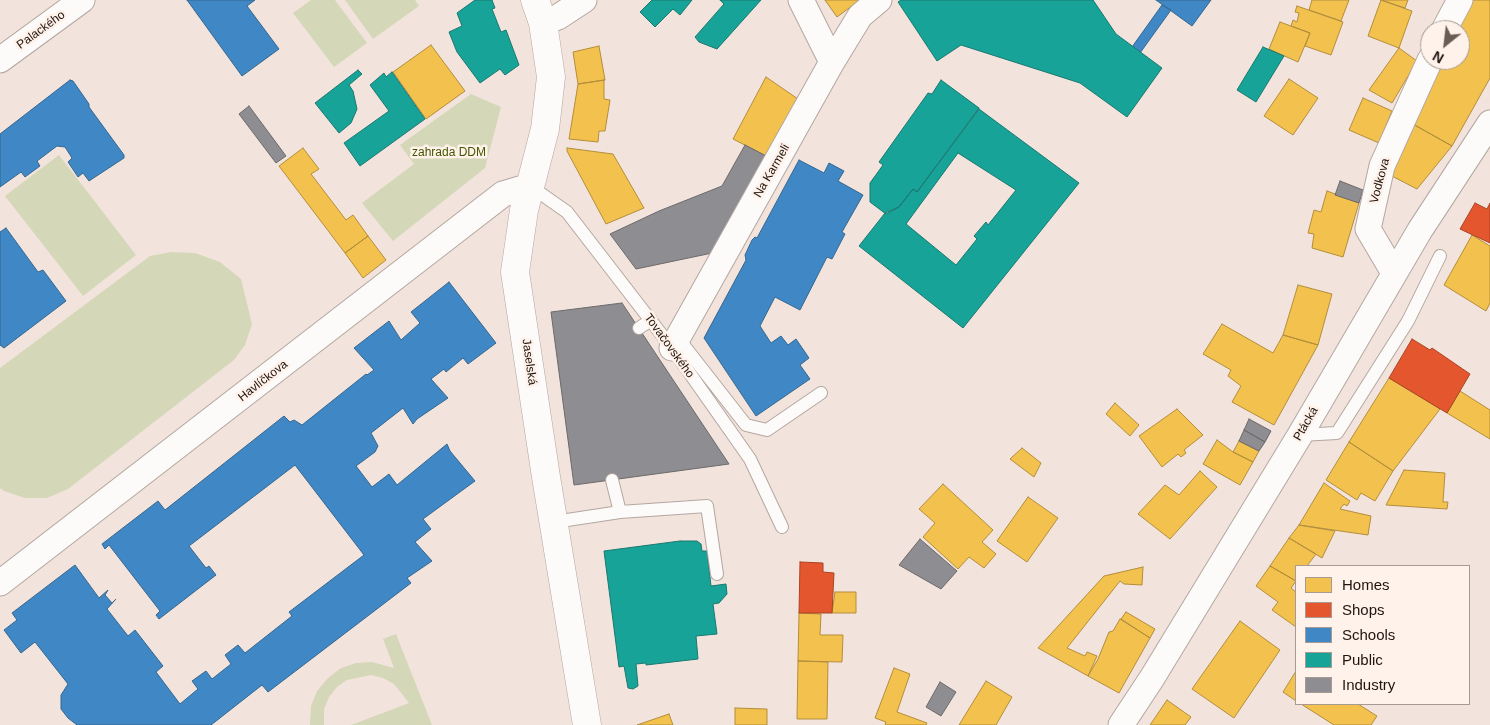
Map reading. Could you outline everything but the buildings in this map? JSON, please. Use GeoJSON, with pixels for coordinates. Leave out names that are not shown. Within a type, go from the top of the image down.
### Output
{"type":"FeatureCollection","features":[{"type":"Feature","properties":{"kind":"street"},"geometry":{"type":"LineString","coordinates":[[539,12],[558,17],[584,0]]}},
{"type":"Feature","properties":{"kind":"street"},"geometry":{"type":"LineString","coordinates":[[800,0],[832,62]]}},
{"type":"Feature","properties":{"kind":"street","name":"Na Karmeli"},"geometry":{"type":"LineString","coordinates":[[675,343],[832,62],[860,16],[879,0]]}},
{"type":"Feature","properties":{"kind":"street"},"geometry":{"type":"LineString","coordinates":[[1449,20],[1460,0]]}},
{"type":"Feature","properties":{"kind":"street","name":"Palackého"},"geometry":{"type":"LineString","coordinates":[[0,60],[76,2]]}},
{"type":"Feature","properties":{"kind":"street","name":"Jaselská"},"geometry":{"type":"LineString","coordinates":[[539,12],[551,77],[545,129],[524,210],[516,272],[554,522],[588,725]]}},
{"type":"Feature","properties":{"kind":"street","name":"Vodkova"},"geometry":{"type":"LineString","coordinates":[[1394,273],[1368,229],[1382,166],[1425,70]]}},
{"type":"Feature","properties":{"kind":"street","name":"Ptácká"},"geometry":{"type":"LineString","coordinates":[[1121,725],[1152,678],[1300,435],[1394,273],[1490,123]]}},
{"type":"Feature","properties":{"kind":"street","name":"Havlíčkova"},"geometry":{"type":"LineString","coordinates":[[0,583],[503,194],[530,186]]}},
{"type":"Feature","properties":{"kind":"lane","name":"Tovačovského"},"geometry":{"type":"LineString","coordinates":[[530,186],[567,212],[651,320],[675,343],[750,459],[782,527]]}},
{"type":"Feature","properties":{"kind":"lane"},"geometry":{"type":"LineString","coordinates":[[1300,435],[1337,434],[1408,321],[1440,256]]}},
{"type":"Feature","properties":{"kind":"lane"},"geometry":{"type":"LineString","coordinates":[[639,328],[651,320]]}},
{"type":"Feature","properties":{"kind":"lane"},"geometry":{"type":"LineString","coordinates":[[675,343],[746,425],[767,430],[821,393]]}},
{"type":"Feature","properties":{"kind":"lane"},"geometry":{"type":"LineString","coordinates":[[612,480],[620,512]]}},
{"type":"Feature","properties":{"kind":"lane"},"geometry":{"type":"LineString","coordinates":[[554,522],[620,512],[707,506],[717,574]]}},
{"type":"Feature","properties":{"kind":"green space"},"geometry":{"type":"Polygon","coordinates":[[[311,0],[335,0],[367,43],[334,67],[293,13],[311,0]]]}},
{"type":"Feature","properties":{"kind":"green space"},"geometry":{"type":"Polygon","coordinates":[[[345,0],[415,0],[419,6],[373,39],[345,0]]]}},
{"type":"Feature","properties":{"kind":"green space","name":"zahrada DDM"},"geometry":{"type":"Polygon","coordinates":[[[471,94],[501,107],[485,168],[393,241],[362,203],[414,164],[400,145],[471,94]]]}},
{"type":"Feature","properties":{"kind":"green space"},"geometry":{"type":"Polygon","coordinates":[[[59,155],[136,255],[83,296],[5,196],[59,155]]]}},
{"type":"Feature","properties":{"kind":"green space"},"geometry":{"type":"Polygon","coordinates":[[[171,252],[195,253],[220,262],[241,279],[252,324],[245,345],[234,360],[68,489],[47,498],[25,498],[4,491],[0,488],[0,368],[150,256],[171,252]]]}},
{"type":"Feature","properties":{"kind":"green space"},"geometry":{"type":"Polygon","coordinates":[[[396,634],[432,725],[351,725],[409,703],[394,684],[383,678],[371,675],[347,680],[337,687],[329,697],[324,709],[324,725],[310,725],[311,706],[317,691],[328,678],[341,668],[356,663],[372,662],[394,668],[383,639],[396,634]]]}}]}
